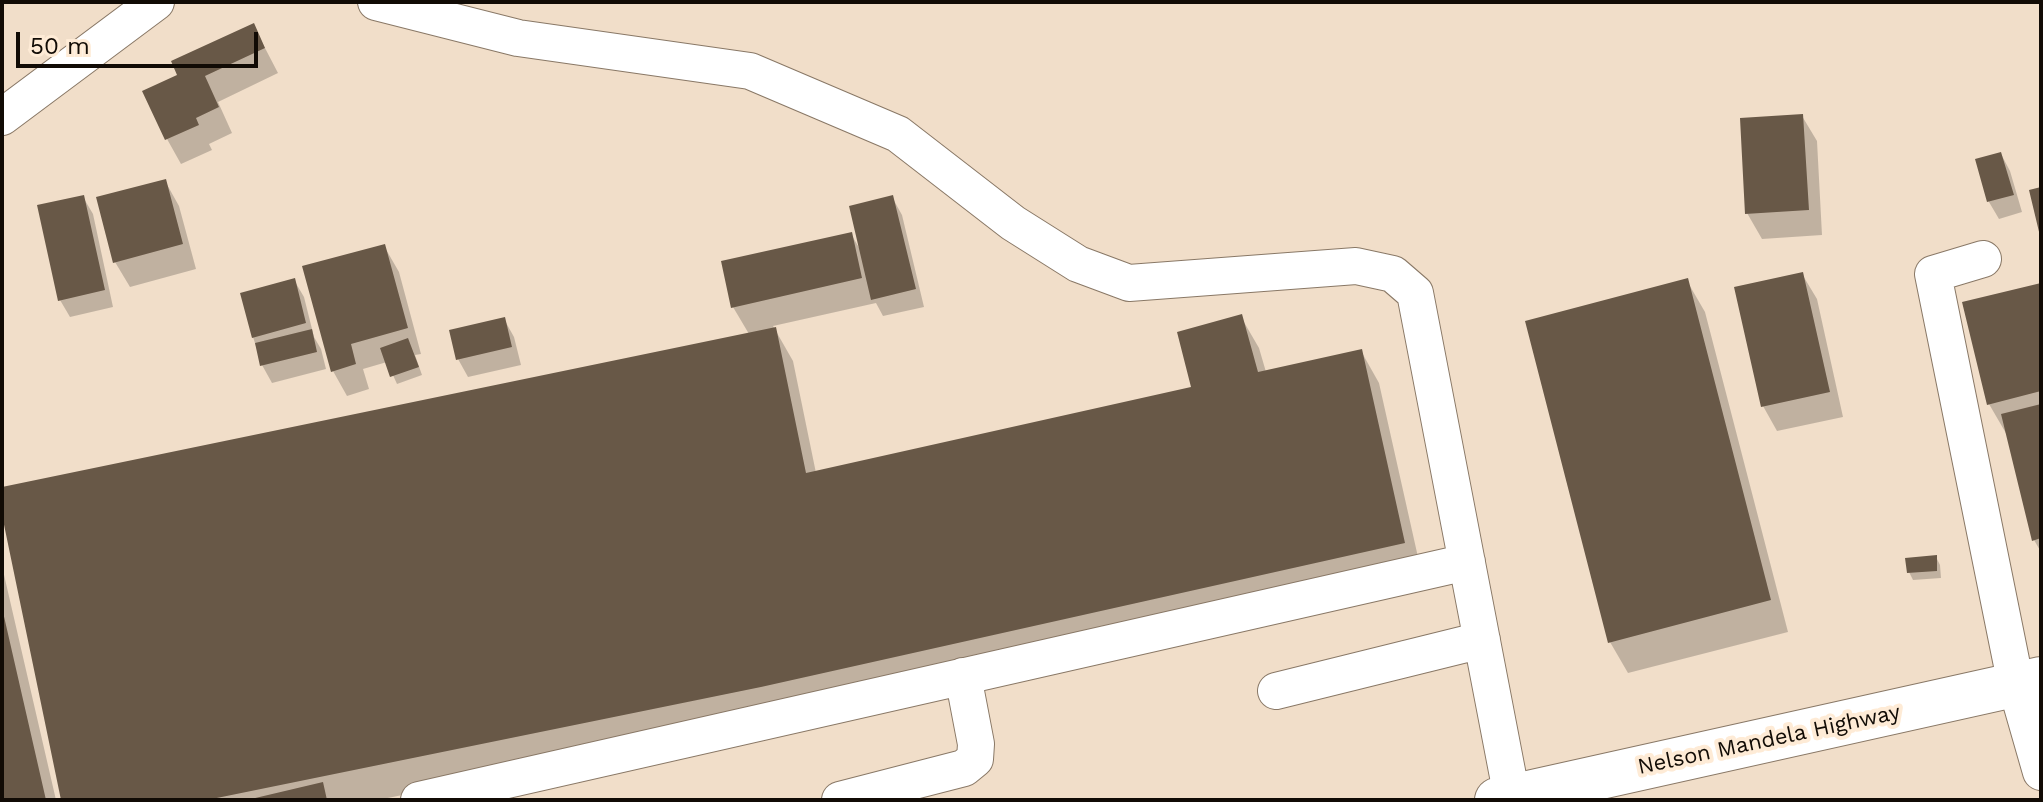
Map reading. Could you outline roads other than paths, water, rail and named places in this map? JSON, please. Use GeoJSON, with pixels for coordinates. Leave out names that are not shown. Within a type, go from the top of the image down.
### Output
{"type":"FeatureCollection","features":[{"type":"Feature","properties":{"kind":"highway","name":"Nelson Mandela Highway"},"geometry":{"type":"LineString","coordinates":[[1504,798],[2028,682]]}},
{"type":"Feature","properties":{"kind":"lane"},"geometry":{"type":"LineString","coordinates":[[2,117],[156,2]]}},
{"type":"Feature","properties":{"kind":"lane"},"geometry":{"type":"LineString","coordinates":[[376,2],[518,38],[750,71],[898,134],[1013,223],[1078,264],[1129,283],[1356,266],[1393,274],[1415,293],[1482,640],[1504,798]]}},
{"type":"Feature","properties":{"kind":"lane"},"geometry":{"type":"LineString","coordinates":[[1983,259],[1933,274],[2028,682],[2041,772]]}},
{"type":"Feature","properties":{"kind":"lane"},"geometry":{"type":"LineString","coordinates":[[419,800],[1467,562]]}},
{"type":"Feature","properties":{"kind":"lane"},"geometry":{"type":"LineString","coordinates":[[1276,691],[1482,640]]}},
{"type":"Feature","properties":{"kind":"lane"},"geometry":{"type":"LineString","coordinates":[[840,800],[964,768],[975,759],[976,744],[963,676]]}}]}
